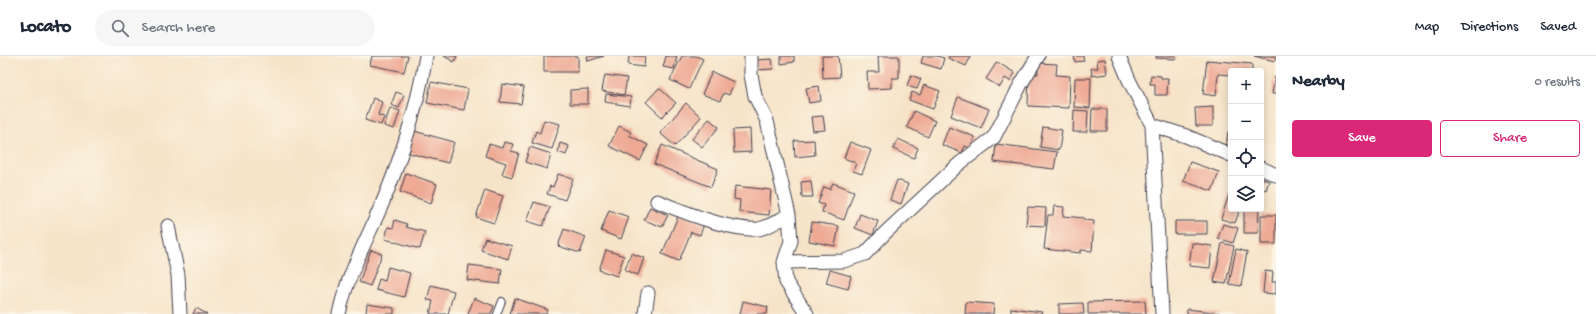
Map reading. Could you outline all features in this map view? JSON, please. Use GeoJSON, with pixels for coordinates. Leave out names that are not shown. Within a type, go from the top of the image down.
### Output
{"type":"FeatureCollection","features":[{"type":"Feature","properties":{"kind":"street"},"geometry":{"type":"LineString","coordinates":[[339,314],[348,281],[383,202],[409,128],[426,56]]}},
{"type":"Feature","properties":{"kind":"street"},"geometry":{"type":"LineString","coordinates":[[751,56],[751,75],[756,96],[767,121],[789,215],[792,241],[784,262],[786,282],[806,314]]}},
{"type":"Feature","properties":{"kind":"street"},"geometry":{"type":"LineString","coordinates":[[784,262],[844,261],[866,254],[885,233],[959,164],[994,137],[1021,84],[1038,56]]}},
{"type":"Feature","properties":{"kind":"street"},"geometry":{"type":"LineString","coordinates":[[1119,56],[1129,80],[1152,125],[1162,314]]}},
{"type":"Feature","properties":{"kind":"street"},"geometry":{"type":"LineString","coordinates":[[1152,125],[1186,136],[1228,154]]}},
{"type":"Feature","properties":{"kind":"street"},"geometry":{"type":"LineString","coordinates":[[1264,169],[1276,175]]}},
{"type":"Feature","properties":{"kind":"street"},"geometry":{"type":"LineString","coordinates":[[657,202],[696,217],[732,226],[759,229],[789,215]]}},
{"type":"Feature","properties":{"kind":"street"},"geometry":{"type":"LineString","coordinates":[[168,226],[178,275],[180,314]]}},
{"type":"Feature","properties":{"kind":"street"},"geometry":{"type":"LineString","coordinates":[[645,314],[648,293]]}},
{"type":"Feature","properties":{"kind":"lane"},"geometry":{"type":"LineString","coordinates":[[497,314],[502,301]]}},
{"type":"Feature","properties":{"kind":"building"},"geometry":{"type":"Polygon","coordinates":[[[372,56],[408,56],[404,72],[370,65],[372,56]]]}},
{"type":"Feature","properties":{"kind":"building"},"geometry":{"type":"Polygon","coordinates":[[[444,56],[457,56],[454,62],[444,56]]]}},
{"type":"Feature","properties":{"kind":"building"},"geometry":{"type":"Polygon","coordinates":[[[544,56],[578,56],[578,72],[544,72],[544,56]]]}},
{"type":"Feature","properties":{"kind":"building"},"geometry":{"type":"Polygon","coordinates":[[[587,56],[604,56],[588,61],[587,56]]]}},
{"type":"Feature","properties":{"kind":"building"},"geometry":{"type":"Polygon","coordinates":[[[629,56],[645,56],[644,67],[628,65],[629,56]]]}},
{"type":"Feature","properties":{"kind":"building"},"geometry":{"type":"Polygon","coordinates":[[[666,56],[677,56],[674,69],[663,67],[666,56]]]}},
{"type":"Feature","properties":{"kind":"building"},"geometry":{"type":"Polygon","coordinates":[[[682,56],[696,56],[703,59],[689,89],[670,80],[682,56]]]}},
{"type":"Feature","properties":{"kind":"building"},"geometry":{"type":"Polygon","coordinates":[[[781,56],[794,56],[794,62],[781,64],[781,56]]]}},
{"type":"Feature","properties":{"kind":"building"},"geometry":{"type":"Polygon","coordinates":[[[822,56],[838,56],[840,77],[823,78],[822,56]]]}},
{"type":"Feature","properties":{"kind":"building"},"geometry":{"type":"Polygon","coordinates":[[[878,56],[899,56],[899,78],[892,78],[892,88],[868,89],[867,72],[879,72],[878,56]]]}},
{"type":"Feature","properties":{"kind":"building"},"geometry":{"type":"Polygon","coordinates":[[[923,56],[937,56],[944,58],[941,69],[921,63],[923,56]]]}},
{"type":"Feature","properties":{"kind":"building"},"geometry":{"type":"Polygon","coordinates":[[[949,56],[971,56],[966,66],[948,58],[949,56]]]}},
{"type":"Feature","properties":{"kind":"building"},"geometry":{"type":"Polygon","coordinates":[[[1074,56],[1083,56],[1084,61],[1075,62],[1074,56]]]}},
{"type":"Feature","properties":{"kind":"building"},"geometry":{"type":"Polygon","coordinates":[[[1156,56],[1176,56],[1176,59],[1156,58],[1156,56]]]}},
{"type":"Feature","properties":{"kind":"building"},"geometry":{"type":"Polygon","coordinates":[[[1254,56],[1276,56],[1275,61],[1254,56]]]}},
{"type":"Feature","properties":{"kind":"building"},"geometry":{"type":"Polygon","coordinates":[[[772,59],[773,69],[757,70],[756,60],[772,59]]]}},
{"type":"Feature","properties":{"kind":"building"},"geometry":{"type":"Polygon","coordinates":[[[1105,59],[1107,74],[1092,76],[1091,68],[1098,68],[1097,60],[1105,59]]]}},
{"type":"Feature","properties":{"kind":"building"},"geometry":{"type":"Polygon","coordinates":[[[1207,60],[1252,64],[1252,68],[1228,68],[1228,75],[1218,74],[1216,96],[1203,94],[1207,60]]]}},
{"type":"Feature","properties":{"kind":"building"},"geometry":{"type":"Polygon","coordinates":[[[997,62],[1015,73],[1010,81],[1005,78],[1000,87],[986,79],[997,62]]]}},
{"type":"Feature","properties":{"kind":"building"},"geometry":{"type":"Polygon","coordinates":[[[1038,63],[1057,64],[1056,75],[1070,76],[1069,108],[1028,106],[1029,74],[1038,74],[1038,63]]]}},
{"type":"Feature","properties":{"kind":"building"},"geometry":{"type":"Polygon","coordinates":[[[712,72],[734,82],[729,95],[724,93],[720,101],[702,94],[712,72]]]}},
{"type":"Feature","properties":{"kind":"building"},"geometry":{"type":"Polygon","coordinates":[[[605,75],[627,78],[624,95],[602,91],[605,75]]]}},
{"type":"Feature","properties":{"kind":"building"},"geometry":{"type":"Polygon","coordinates":[[[911,75],[921,79],[917,89],[907,86],[911,75]]]}},
{"type":"Feature","properties":{"kind":"building"},"geometry":{"type":"Polygon","coordinates":[[[1151,75],[1161,76],[1161,78],[1168,78],[1167,95],[1155,95],[1155,84],[1150,84],[1151,75]]]}},
{"type":"Feature","properties":{"kind":"building"},"geometry":{"type":"Polygon","coordinates":[[[1275,77],[1276,94],[1272,94],[1275,77]]]}},
{"type":"Feature","properties":{"kind":"building"},"geometry":{"type":"Polygon","coordinates":[[[1075,78],[1091,78],[1090,108],[1074,107],[1075,78]]]}},
{"type":"Feature","properties":{"kind":"building"},"geometry":{"type":"Polygon","coordinates":[[[431,82],[468,89],[464,110],[427,103],[431,82]]]}},
{"type":"Feature","properties":{"kind":"building"},"geometry":{"type":"Polygon","coordinates":[[[502,84],[524,87],[521,104],[500,102],[502,84]]]}},
{"type":"Feature","properties":{"kind":"building"},"geometry":{"type":"Polygon","coordinates":[[[924,85],[940,91],[933,109],[909,100],[912,92],[920,95],[924,85]]]}},
{"type":"Feature","properties":{"kind":"building"},"geometry":{"type":"Polygon","coordinates":[[[819,86],[821,101],[809,103],[806,88],[819,86]]]}},
{"type":"Feature","properties":{"kind":"building"},"geometry":{"type":"Polygon","coordinates":[[[659,88],[676,103],[662,117],[646,102],[659,88]]]}},
{"type":"Feature","properties":{"kind":"building"},"geometry":{"type":"Polygon","coordinates":[[[588,89],[588,104],[570,104],[570,90],[588,89]]]}},
{"type":"Feature","properties":{"kind":"building"},"geometry":{"type":"Polygon","coordinates":[[[396,92],[404,95],[399,108],[391,105],[396,92]]]}},
{"type":"Feature","properties":{"kind":"building"},"geometry":{"type":"Polygon","coordinates":[[[606,94],[631,97],[630,106],[605,102],[606,94]]]}},
{"type":"Feature","properties":{"kind":"building"},"geometry":{"type":"Polygon","coordinates":[[[958,97],[989,109],[981,128],[951,116],[958,97]]]}},
{"type":"Feature","properties":{"kind":"building"},"geometry":{"type":"Polygon","coordinates":[[[373,98],[382,102],[378,115],[384,117],[381,125],[365,120],[373,98]]]}},
{"type":"Feature","properties":{"kind":"building"},"geometry":{"type":"Polygon","coordinates":[[[686,103],[701,117],[675,146],[660,133],[686,103]]]}},
{"type":"Feature","properties":{"kind":"building"},"geometry":{"type":"Polygon","coordinates":[[[1213,107],[1213,126],[1196,126],[1195,108],[1213,107]]]}},
{"type":"Feature","properties":{"kind":"building"},"geometry":{"type":"Polygon","coordinates":[[[390,108],[400,111],[394,129],[384,126],[390,108]]]}},
{"type":"Feature","properties":{"kind":"building"},"geometry":{"type":"Polygon","coordinates":[[[1092,109],[1107,109],[1107,131],[1091,131],[1092,109]]]}},
{"type":"Feature","properties":{"kind":"building"},"geometry":{"type":"Polygon","coordinates":[[[1074,110],[1088,111],[1087,132],[1073,132],[1074,110]]]}},
{"type":"Feature","properties":{"kind":"building"},"geometry":{"type":"Polygon","coordinates":[[[914,111],[935,121],[928,137],[907,127],[914,111]]]}},
{"type":"Feature","properties":{"kind":"building"},"geometry":{"type":"Polygon","coordinates":[[[823,116],[825,130],[813,131],[811,117],[823,116]]]}},
{"type":"Feature","properties":{"kind":"building"},"geometry":{"type":"Polygon","coordinates":[[[709,119],[719,127],[702,147],[692,139],[709,119]]]}},
{"type":"Feature","properties":{"kind":"building"},"geometry":{"type":"Polygon","coordinates":[[[544,120],[560,124],[552,149],[532,143],[536,131],[540,133],[544,120]]]}},
{"type":"Feature","properties":{"kind":"building"},"geometry":{"type":"Polygon","coordinates":[[[619,126],[631,132],[629,135],[648,145],[640,161],[609,146],[619,126]]]}},
{"type":"Feature","properties":{"kind":"building"},"geometry":{"type":"Polygon","coordinates":[[[949,127],[975,137],[970,148],[965,146],[962,153],[942,145],[949,127]]]}},
{"type":"Feature","properties":{"kind":"building"},"geometry":{"type":"Polygon","coordinates":[[[1043,127],[1062,130],[1059,150],[1040,147],[1043,127]]]}},
{"type":"Feature","properties":{"kind":"building"},"geometry":{"type":"Polygon","coordinates":[[[750,129],[751,152],[734,153],[733,130],[750,129]]]}},
{"type":"Feature","properties":{"kind":"building"},"geometry":{"type":"Polygon","coordinates":[[[414,131],[454,142],[448,163],[409,153],[414,131]]]}},
{"type":"Feature","properties":{"kind":"building"},"geometry":{"type":"Polygon","coordinates":[[[1228,132],[1228,148],[1226,148],[1228,132]]]}},
{"type":"Feature","properties":{"kind":"building"},"geometry":{"type":"Polygon","coordinates":[[[898,139],[918,148],[914,158],[893,149],[898,139]]]}},
{"type":"Feature","properties":{"kind":"building"},"geometry":{"type":"Polygon","coordinates":[[[814,140],[815,155],[795,157],[794,141],[814,140]]]}},
{"type":"Feature","properties":{"kind":"building"},"geometry":{"type":"Polygon","coordinates":[[[504,142],[513,144],[511,151],[519,153],[512,177],[502,174],[506,163],[485,156],[489,144],[502,148],[504,142]]]}},
{"type":"Feature","properties":{"kind":"building"},"geometry":{"type":"Polygon","coordinates":[[[850,142],[871,150],[862,174],[853,171],[856,163],[844,158],[850,142]]]}},
{"type":"Feature","properties":{"kind":"building"},"geometry":{"type":"Polygon","coordinates":[[[560,143],[569,146],[566,155],[558,152],[560,143]]]}},
{"type":"Feature","properties":{"kind":"building"},"geometry":{"type":"Polygon","coordinates":[[[996,144],[1057,152],[1054,169],[994,162],[996,144]]]}},
{"type":"Feature","properties":{"kind":"building"},"geometry":{"type":"Polygon","coordinates":[[[662,145],[718,169],[711,187],[654,164],[662,145]]]}},
{"type":"Feature","properties":{"kind":"building"},"geometry":{"type":"Polygon","coordinates":[[[530,147],[551,154],[547,169],[525,162],[530,147]]]}},
{"type":"Feature","properties":{"kind":"building"},"geometry":{"type":"Polygon","coordinates":[[[1190,162],[1219,172],[1212,191],[1183,181],[1190,162]]]}},
{"type":"Feature","properties":{"kind":"building"},"geometry":{"type":"Polygon","coordinates":[[[406,173],[437,184],[431,203],[400,192],[406,173]]]}},
{"type":"Feature","properties":{"kind":"building"},"geometry":{"type":"Polygon","coordinates":[[[558,174],[573,179],[565,200],[547,194],[550,186],[553,187],[558,174]]]}},
{"type":"Feature","properties":{"kind":"building"},"geometry":{"type":"Polygon","coordinates":[[[1264,179],[1269,181],[1266,190],[1264,189],[1264,179]]]}},
{"type":"Feature","properties":{"kind":"building"},"geometry":{"type":"Polygon","coordinates":[[[897,180],[908,184],[901,204],[890,200],[897,180]]]}},
{"type":"Feature","properties":{"kind":"building"},"geometry":{"type":"Polygon","coordinates":[[[811,181],[813,197],[802,197],[801,182],[811,181]]]}},
{"type":"Feature","properties":{"kind":"building"},"geometry":{"type":"Polygon","coordinates":[[[833,183],[854,191],[844,220],[822,212],[824,205],[818,203],[824,187],[830,189],[833,183]]]}},
{"type":"Feature","properties":{"kind":"building"},"geometry":{"type":"Polygon","coordinates":[[[735,186],[771,190],[769,215],[739,212],[740,200],[734,199],[735,186]]]}},
{"type":"Feature","properties":{"kind":"building"},"geometry":{"type":"Polygon","coordinates":[[[485,190],[503,196],[494,223],[476,217],[485,190]]]}},
{"type":"Feature","properties":{"kind":"building"},"geometry":{"type":"Polygon","coordinates":[[[1228,197],[1228,212],[1239,212],[1235,223],[1221,219],[1228,197]]]}},
{"type":"Feature","properties":{"kind":"building"},"geometry":{"type":"Polygon","coordinates":[[[534,202],[550,207],[543,226],[527,221],[534,202]]]}},
{"type":"Feature","properties":{"kind":"building"},"geometry":{"type":"Polygon","coordinates":[[[1054,206],[1064,207],[1063,216],[1084,218],[1084,220],[1094,221],[1092,251],[1081,250],[1081,253],[1044,249],[1048,215],[1053,215],[1054,206]]]}},
{"type":"Feature","properties":{"kind":"building"},"geometry":{"type":"Polygon","coordinates":[[[650,207],[668,215],[662,227],[644,220],[650,207]]]}},
{"type":"Feature","properties":{"kind":"building"},"geometry":{"type":"Polygon","coordinates":[[[1028,207],[1046,208],[1045,226],[1026,225],[1028,207]]]}},
{"type":"Feature","properties":{"kind":"building"},"geometry":{"type":"Polygon","coordinates":[[[609,210],[629,217],[621,239],[601,231],[609,210]]]}},
{"type":"Feature","properties":{"kind":"building"},"geometry":{"type":"Polygon","coordinates":[[[1244,212],[1259,212],[1258,233],[1244,233],[1244,212]]]}},
{"type":"Feature","properties":{"kind":"building"},"geometry":{"type":"Polygon","coordinates":[[[679,214],[704,224],[700,235],[691,232],[679,261],[662,254],[679,214]]]}},
{"type":"Feature","properties":{"kind":"building"},"geometry":{"type":"Polygon","coordinates":[[[860,214],[878,221],[873,235],[855,228],[860,214]]]}},
{"type":"Feature","properties":{"kind":"building"},"geometry":{"type":"Polygon","coordinates":[[[1261,215],[1276,215],[1276,244],[1261,244],[1261,215]]]}},
{"type":"Feature","properties":{"kind":"building"},"geometry":{"type":"Polygon","coordinates":[[[395,220],[407,224],[406,227],[425,232],[420,249],[385,239],[388,227],[393,228],[395,220]]]}},
{"type":"Feature","properties":{"kind":"building"},"geometry":{"type":"Polygon","coordinates":[[[1175,221],[1207,221],[1207,234],[1175,234],[1175,221]]]}},
{"type":"Feature","properties":{"kind":"building"},"geometry":{"type":"Polygon","coordinates":[[[812,222],[839,226],[835,246],[809,241],[812,222]]]}},
{"type":"Feature","properties":{"kind":"building"},"geometry":{"type":"Polygon","coordinates":[[[1223,224],[1238,228],[1233,243],[1218,238],[1223,224]]]}},
{"type":"Feature","properties":{"kind":"building"},"geometry":{"type":"Polygon","coordinates":[[[564,229],[586,237],[580,253],[558,246],[564,229]]]}},
{"type":"Feature","properties":{"kind":"building"},"geometry":{"type":"Polygon","coordinates":[[[485,238],[512,246],[508,259],[481,250],[485,238]]]}},
{"type":"Feature","properties":{"kind":"building"},"geometry":{"type":"Polygon","coordinates":[[[1192,243],[1212,246],[1210,268],[1189,266],[1192,243]]]}},
{"type":"Feature","properties":{"kind":"building"},"geometry":{"type":"Polygon","coordinates":[[[1222,243],[1234,246],[1226,284],[1214,282],[1222,243]]]}},
{"type":"Feature","properties":{"kind":"building"},"geometry":{"type":"Polygon","coordinates":[[[1236,249],[1247,252],[1241,286],[1229,284],[1236,249]]]}},
{"type":"Feature","properties":{"kind":"building"},"geometry":{"type":"Polygon","coordinates":[[[371,250],[382,254],[370,286],[359,282],[371,250]]]}},
{"type":"Feature","properties":{"kind":"building"},"geometry":{"type":"Polygon","coordinates":[[[606,250],[624,256],[617,276],[599,270],[606,250]]]}},
{"type":"Feature","properties":{"kind":"building"},"geometry":{"type":"Polygon","coordinates":[[[631,253],[644,258],[638,275],[625,270],[631,253]]]}},
{"type":"Feature","properties":{"kind":"building"},"geometry":{"type":"Polygon","coordinates":[[[469,265],[502,269],[500,284],[467,280],[469,265]]]}},
{"type":"Feature","properties":{"kind":"building"},"geometry":{"type":"Polygon","coordinates":[[[388,267],[410,273],[404,297],[376,290],[379,279],[385,281],[388,267]]]}},
{"type":"Feature","properties":{"kind":"building"},"geometry":{"type":"Polygon","coordinates":[[[830,270],[851,276],[848,289],[826,283],[830,270]]]}},
{"type":"Feature","properties":{"kind":"building"},"geometry":{"type":"Polygon","coordinates":[[[1265,271],[1273,272],[1272,282],[1276,282],[1276,294],[1263,293],[1265,271]]]}},
{"type":"Feature","properties":{"kind":"building"},"geometry":{"type":"Polygon","coordinates":[[[431,285],[454,291],[448,314],[430,314],[433,301],[427,300],[431,285]]]}},
{"type":"Feature","properties":{"kind":"building"},"geometry":{"type":"Polygon","coordinates":[[[474,298],[494,306],[491,314],[468,314],[474,298]]]}},
{"type":"Feature","properties":{"kind":"building"},"geometry":{"type":"Polygon","coordinates":[[[515,298],[548,310],[546,314],[510,314],[515,298]]]}},
{"type":"Feature","properties":{"kind":"building"},"geometry":{"type":"Polygon","coordinates":[[[743,301],[768,307],[767,314],[740,314],[743,301]]]}},
{"type":"Feature","properties":{"kind":"building"},"geometry":{"type":"Polygon","coordinates":[[[1145,301],[1146,314],[1088,314],[1088,302],[1145,301]]]}},
{"type":"Feature","properties":{"kind":"building"},"geometry":{"type":"Polygon","coordinates":[[[966,302],[994,304],[993,314],[965,314],[966,302]]]}},
{"type":"Feature","properties":{"kind":"building"},"geometry":{"type":"Polygon","coordinates":[[[1083,303],[1084,314],[1059,314],[1059,304],[1083,303]]]}},
{"type":"Feature","properties":{"kind":"building"},"geometry":{"type":"Polygon","coordinates":[[[367,304],[394,308],[394,314],[366,314],[367,304]]]}},
{"type":"Feature","properties":{"kind":"building"},"geometry":{"type":"Polygon","coordinates":[[[196,308],[207,314],[193,314],[196,308]]]}},
{"type":"Feature","properties":{"kind":"building"},"geometry":{"type":"Polygon","coordinates":[[[1011,308],[1042,312],[1041,314],[1011,314],[1011,308]]]}},
{"type":"Feature","properties":{"kind":"building"},"geometry":{"type":"Polygon","coordinates":[[[1187,309],[1220,313],[1220,314],[1187,314],[1187,309]]]}}]}
